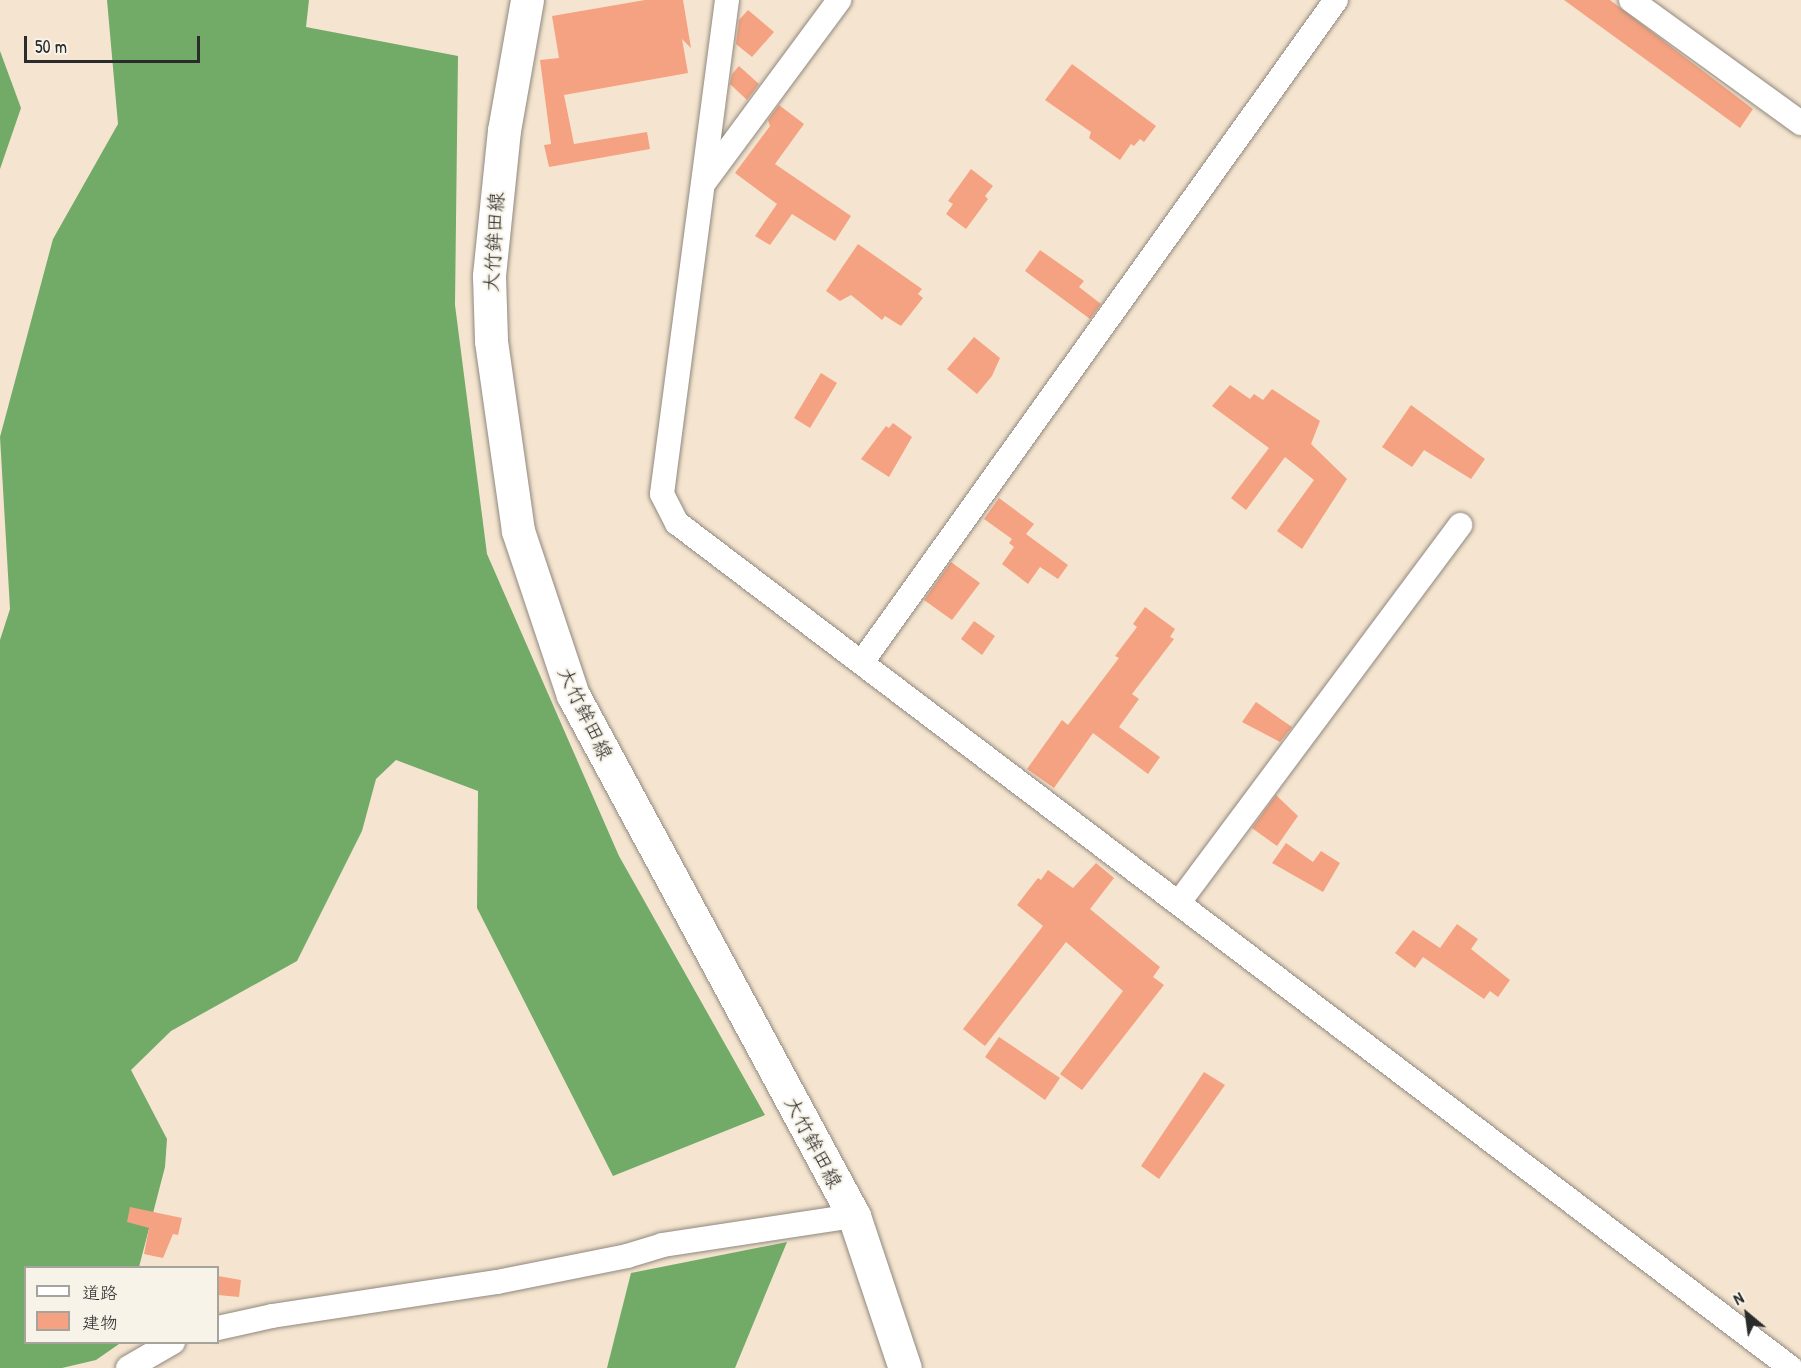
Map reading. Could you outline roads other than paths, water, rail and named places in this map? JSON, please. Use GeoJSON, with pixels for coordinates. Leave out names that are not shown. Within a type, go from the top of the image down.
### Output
{"type":"FeatureCollection","features":[{"type":"Feature","properties":{"kind":"main road","name":"大竹鉾田線"},"geometry":{"type":"LineString","coordinates":[[527,0],[504,130],[489,276],[494,364],[518,531],[573,695],[854,1216],[905,1368]]}},
{"type":"Feature","properties":{"kind":"street"},"geometry":{"type":"LineString","coordinates":[[727,0],[705,182],[662,494],[677,523],[1030,792],[1180,901],[1791,1368]]}},
{"type":"Feature","properties":{"kind":"street"},"geometry":{"type":"LineString","coordinates":[[705,182],[839,0]]}},
{"type":"Feature","properties":{"kind":"street"},"geometry":{"type":"LineString","coordinates":[[862,662],[1336,0]]}},
{"type":"Feature","properties":{"kind":"street"},"geometry":{"type":"LineString","coordinates":[[1631,0],[1801,123]]}},
{"type":"Feature","properties":{"kind":"street"},"geometry":{"type":"LineString","coordinates":[[1180,901],[1460,525]]}},
{"type":"Feature","properties":{"kind":"street"},"geometry":{"type":"LineString","coordinates":[[219,1328],[272,1316],[497,1282],[627,1256],[662,1245],[854,1216]]}},
{"type":"Feature","properties":{"kind":"street"},"geometry":{"type":"LineString","coordinates":[[128,1368],[170,1344]]}}]}
